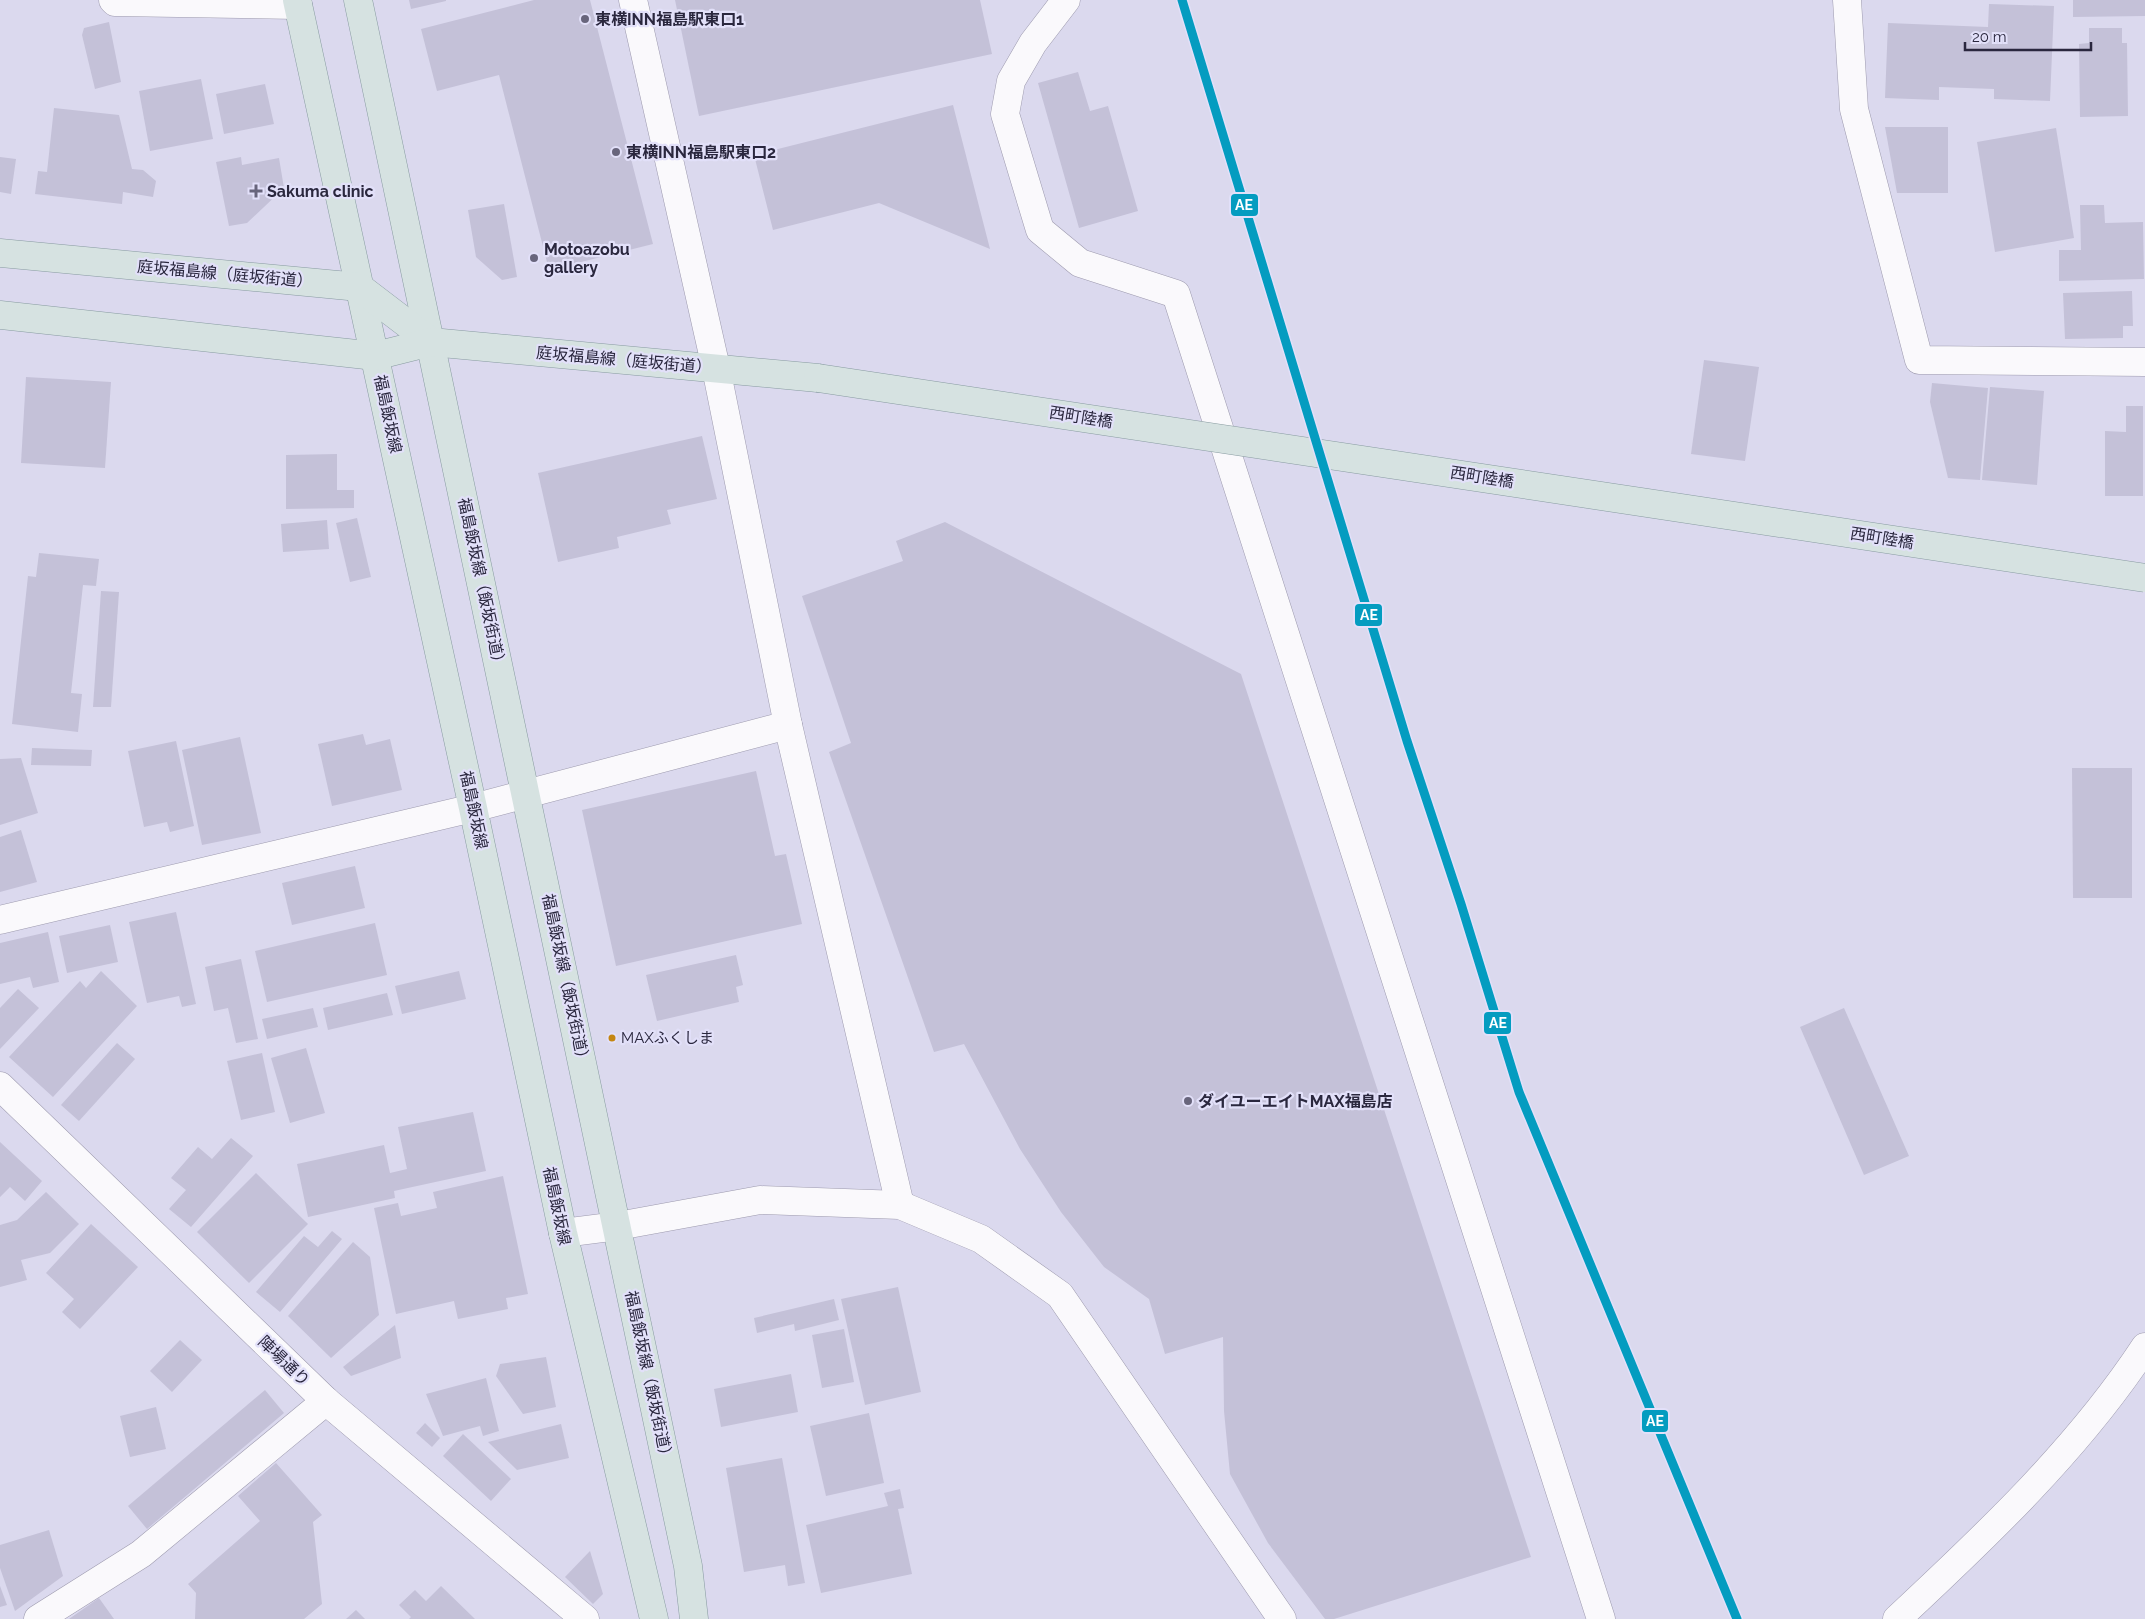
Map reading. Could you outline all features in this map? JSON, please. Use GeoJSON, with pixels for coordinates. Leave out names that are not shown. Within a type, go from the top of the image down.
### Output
{"type":"FeatureCollection","features":[{"type":"Feature","properties":{"kind":"main road"},"geometry":{"type":"LineString","coordinates":[[358,0],[431,342]]}},
{"type":"Feature","properties":{"kind":"main road","name":"福島飯坂線"},"geometry":{"type":"LineString","coordinates":[[297,2],[473,808],[563,1232],[654,1619]]}},
{"type":"Feature","properties":{"kind":"main road","name":"庭坂福島線（庭坂街道）"},"geometry":{"type":"LineString","coordinates":[[0,253],[359,287]]}},
{"type":"Feature","properties":{"kind":"main road"},"geometry":{"type":"LineString","coordinates":[[359,287],[431,342]]}},
{"type":"Feature","properties":{"kind":"main road","name":"庭坂福島線（庭坂街道）"},"geometry":{"type":"LineString","coordinates":[[0,314],[375,356],[431,342],[818,378]]}},
{"type":"Feature","properties":{"kind":"main road","name":"福島飯坂線（飯坂街道）"},"geometry":{"type":"LineString","coordinates":[[431,342],[618,1226],[688,1566],[694,1619]]}},
{"type":"Feature","properties":{"kind":"main road","name":"西町陸橋"},"geometry":{"type":"LineString","coordinates":[[818,378],[2145,578]]}},
{"type":"Feature","properties":{"kind":"street"},"geometry":{"type":"LineString","coordinates":[[113,0],[115,2],[297,2]]}},
{"type":"Feature","properties":{"kind":"street"},"geometry":{"type":"LineString","coordinates":[[632,0],[716,368],[788,725],[900,1205]]}},
{"type":"Feature","properties":{"kind":"street"},"geometry":{"type":"LineString","coordinates":[[1066,0],[1033,43],[1011,81],[1005,114],[1040,230],[1080,264],[1176,294],[1601,1619]]}},
{"type":"Feature","properties":{"kind":"street"},"geometry":{"type":"LineString","coordinates":[[1847,0],[1854,109],[1919,360],[2145,362]]}},
{"type":"Feature","properties":{"kind":"street"},"geometry":{"type":"LineString","coordinates":[[0,920],[473,808],[788,725]]}},
{"type":"Feature","properties":{"kind":"street","name":"陣場通り"},"geometry":{"type":"LineString","coordinates":[[0,1086],[326,1401],[584,1619]]}},
{"type":"Feature","properties":{"kind":"street"},"geometry":{"type":"LineString","coordinates":[[563,1232],[618,1226],[760,1200],[900,1205],[981,1239],[1060,1295],[1282,1619]]}},
{"type":"Feature","properties":{"kind":"street"},"geometry":{"type":"LineString","coordinates":[[1897,1619],[1982,1538],[2048,1468],[2122,1383],[2145,1347]]}},
{"type":"Feature","properties":{"kind":"street"},"geometry":{"type":"LineString","coordinates":[[38,1619],[141,1554],[326,1401]]}},
{"type":"Feature","properties":{"kind":"building"},"geometry":{"type":"Polygon","coordinates":[[[409,0],[446,0],[446,1],[411,9],[409,0]]]}},
{"type":"Feature","properties":{"kind":"building"},"geometry":{"type":"Polygon","coordinates":[[[534,0],[590,0],[653,244],[549,270],[499,75],[437,91],[421,29],[534,0]]]}},
{"type":"Feature","properties":{"kind":"building"},"geometry":{"type":"Polygon","coordinates":[[[675,0],[980,0],[992,54],[699,116],[675,0]]]}},
{"type":"Feature","properties":{"kind":"building"},"geometry":{"type":"Polygon","coordinates":[[[2073,0],[2145,0],[2145,16],[2073,17],[2073,0]]]}},
{"type":"Feature","properties":{"kind":"building"},"geometry":{"type":"Polygon","coordinates":[[[1989,4],[2054,6],[2050,101],[1994,99],[1994,89],[1939,87],[1939,100],[1885,98],[1888,23],[1988,27],[1989,4]]]}},
{"type":"Feature","properties":{"kind":"building"},"geometry":{"type":"Polygon","coordinates":[[[109,22],[121,82],[95,89],[82,35],[84,28],[109,22]]]}},
{"type":"Feature","properties":{"kind":"building"},"geometry":{"type":"Polygon","coordinates":[[[2089,28],[2122,28],[2122,43],[2127,43],[2128,116],[2080,117],[2079,44],[2089,43],[2089,28]]]}},
{"type":"Feature","properties":{"kind":"building"},"geometry":{"type":"Polygon","coordinates":[[[1078,72],[1090,111],[1108,106],[1138,211],[1079,228],[1038,83],[1078,72]]]}},
{"type":"Feature","properties":{"kind":"building"},"geometry":{"type":"Polygon","coordinates":[[[201,79],[213,139],[150,151],[139,91],[201,79]]]}},
{"type":"Feature","properties":{"kind":"building"},"geometry":{"type":"Polygon","coordinates":[[[265,84],[274,124],[224,134],[216,94],[265,84]]]}},
{"type":"Feature","properties":{"kind":"building"},"geometry":{"type":"Polygon","coordinates":[[[953,105],[990,249],[879,203],[773,230],[754,155],[953,105]]]}},
{"type":"Feature","properties":{"kind":"building"},"geometry":{"type":"Polygon","coordinates":[[[54,108],[119,115],[132,169],[143,170],[156,181],[153,197],[123,192],[122,204],[35,194],[38,171],[47,172],[54,108]]]}},
{"type":"Feature","properties":{"kind":"building"},"geometry":{"type":"Polygon","coordinates":[[[1885,127],[1948,127],[1948,193],[1897,193],[1885,127]]]}},
{"type":"Feature","properties":{"kind":"building"},"geometry":{"type":"Polygon","coordinates":[[[2056,128],[2074,238],[1995,252],[1977,142],[2056,128]]]}},
{"type":"Feature","properties":{"kind":"building"},"geometry":{"type":"Polygon","coordinates":[[[0,157],[16,159],[11,194],[0,192],[0,157]]]}},
{"type":"Feature","properties":{"kind":"building"},"geometry":{"type":"Polygon","coordinates":[[[241,157],[242,165],[279,158],[284,188],[247,223],[229,226],[216,162],[241,157]]]}},
{"type":"Feature","properties":{"kind":"building"},"geometry":{"type":"Polygon","coordinates":[[[504,204],[517,277],[502,280],[476,257],[468,210],[504,204]]]}},
{"type":"Feature","properties":{"kind":"building"},"geometry":{"type":"Polygon","coordinates":[[[2080,205],[2104,205],[2105,223],[2143,222],[2144,279],[2059,281],[2059,250],[2081,250],[2080,205]]]}},
{"type":"Feature","properties":{"kind":"building"},"geometry":{"type":"Polygon","coordinates":[[[2132,291],[2133,326],[2123,326],[2123,338],[2065,339],[2063,293],[2132,291]]]}},
{"type":"Feature","properties":{"kind":"building"},"geometry":{"type":"Polygon","coordinates":[[[1704,360],[1759,367],[1745,461],[1691,454],[1704,360]]]}},
{"type":"Feature","properties":{"kind":"building"},"geometry":{"type":"Polygon","coordinates":[[[26,377],[111,382],[105,468],[21,463],[26,377]]]}},
{"type":"Feature","properties":{"kind":"building"},"geometry":{"type":"Polygon","coordinates":[[[1932,383],[1988,388],[1980,480],[1948,478],[1930,402],[1932,383]]]}},
{"type":"Feature","properties":{"kind":"building"},"geometry":{"type":"Polygon","coordinates":[[[1990,387],[2044,391],[2037,485],[1982,480],[1990,387]]]}},
{"type":"Feature","properties":{"kind":"building"},"geometry":{"type":"Polygon","coordinates":[[[2126,406],[2143,406],[2143,496],[2105,496],[2105,431],[2126,432],[2126,406]]]}},
{"type":"Feature","properties":{"kind":"building"},"geometry":{"type":"Polygon","coordinates":[[[702,436],[717,499],[667,510],[671,524],[617,537],[619,548],[558,562],[538,473],[702,436]]]}},
{"type":"Feature","properties":{"kind":"building"},"geometry":{"type":"Polygon","coordinates":[[[337,454],[337,490],[354,490],[354,508],[286,509],[286,455],[337,454]]]}},
{"type":"Feature","properties":{"kind":"building"},"geometry":{"type":"Polygon","coordinates":[[[357,518],[371,577],[350,582],[336,523],[357,518]]]}},
{"type":"Feature","properties":{"kind":"building"},"geometry":{"type":"Polygon","coordinates":[[[327,520],[329,549],[283,552],[281,524],[327,520]]]}},
{"type":"Feature","properties":{"kind":"building","name":"ダイユーエイトMAX福島店"},"geometry":{"type":"Polygon","coordinates":[[[945,522],[1241,674],[1531,1557],[1334,1619],[1325,1619],[1268,1543],[1230,1474],[1224,1411],[1223,1337],[1165,1354],[1149,1299],[1104,1267],[1061,1212],[1020,1149],[964,1044],[934,1052],[829,752],[851,743],[802,596],[903,561],[896,541],[945,522]]]}},
{"type":"Feature","properties":{"kind":"building"},"geometry":{"type":"Polygon","coordinates":[[[39,553],[99,559],[96,586],[83,585],[71,693],[82,694],[78,732],[12,724],[28,576],[36,577],[39,553]]]}},
{"type":"Feature","properties":{"kind":"building"},"geometry":{"type":"Polygon","coordinates":[[[101,591],[119,592],[111,707],[93,707],[101,591]]]}},
{"type":"Feature","properties":{"kind":"building"},"geometry":{"type":"Polygon","coordinates":[[[363,734],[366,745],[390,739],[402,790],[332,806],[318,744],[363,734]]]}},
{"type":"Feature","properties":{"kind":"building"},"geometry":{"type":"Polygon","coordinates":[[[240,737],[261,833],[202,845],[182,750],[240,737]]]}},
{"type":"Feature","properties":{"kind":"building"},"geometry":{"type":"Polygon","coordinates":[[[176,741],[194,826],[170,832],[167,822],[144,827],[128,751],[176,741]]]}},
{"type":"Feature","properties":{"kind":"building"},"geometry":{"type":"Polygon","coordinates":[[[32,748],[92,750],[91,766],[31,765],[32,748]]]}},
{"type":"Feature","properties":{"kind":"building"},"geometry":{"type":"Polygon","coordinates":[[[21,758],[38,813],[0,825],[0,759],[21,758]]]}},
{"type":"Feature","properties":{"kind":"building"},"geometry":{"type":"Polygon","coordinates":[[[2072,768],[2132,768],[2132,898],[2073,898],[2072,768]]]}},
{"type":"Feature","properties":{"kind":"building"},"geometry":{"type":"Polygon","coordinates":[[[756,771],[775,856],[786,854],[802,924],[616,966],[582,810],[756,771]]]}},
{"type":"Feature","properties":{"kind":"building"},"geometry":{"type":"Polygon","coordinates":[[[21,830],[37,882],[0,892],[0,837],[21,830]]]}},
{"type":"Feature","properties":{"kind":"building"},"geometry":{"type":"Polygon","coordinates":[[[355,866],[365,908],[292,925],[282,883],[355,866]]]}},
{"type":"Feature","properties":{"kind":"building"},"geometry":{"type":"Polygon","coordinates":[[[176,912],[196,1004],[182,1007],[179,996],[147,1003],[129,922],[176,912]]]}},
{"type":"Feature","properties":{"kind":"building"},"geometry":{"type":"Polygon","coordinates":[[[375,923],[387,975],[267,1002],[255,951],[375,923]]]}},
{"type":"Feature","properties":{"kind":"building"},"geometry":{"type":"Polygon","coordinates":[[[110,925],[118,962],[67,973],[59,936],[110,925]]]}},
{"type":"Feature","properties":{"kind":"building"},"geometry":{"type":"Polygon","coordinates":[[[48,932],[59,982],[33,988],[30,977],[0,984],[0,943],[48,932]]]}},
{"type":"Feature","properties":{"kind":"building"},"geometry":{"type":"Polygon","coordinates":[[[736,955],[743,985],[736,987],[739,1002],[657,1021],[646,975],[736,955]]]}},
{"type":"Feature","properties":{"kind":"building"},"geometry":{"type":"Polygon","coordinates":[[[241,959],[258,1039],[236,1043],[228,1008],[214,1011],[205,967],[241,959]]]}},
{"type":"Feature","properties":{"kind":"building"},"geometry":{"type":"Polygon","coordinates":[[[101,971],[137,1006],[53,1097],[9,1057],[80,981],[86,988],[101,971]]]}},
{"type":"Feature","properties":{"kind":"building"},"geometry":{"type":"Polygon","coordinates":[[[459,971],[466,999],[402,1014],[395,986],[459,971]]]}},
{"type":"Feature","properties":{"kind":"building"},"geometry":{"type":"Polygon","coordinates":[[[18,989],[39,1008],[0,1049],[0,1008],[18,989]]]}},
{"type":"Feature","properties":{"kind":"building"},"geometry":{"type":"Polygon","coordinates":[[[387,993],[393,1015],[328,1030],[323,1008],[387,993]]]}},
{"type":"Feature","properties":{"kind":"building"},"geometry":{"type":"Polygon","coordinates":[[[313,1008],[318,1027],[267,1039],[262,1019],[313,1008]]]}},
{"type":"Feature","properties":{"kind":"building"},"geometry":{"type":"Polygon","coordinates":[[[1844,1008],[1909,1156],[1864,1175],[1800,1027],[1844,1008]]]}},
{"type":"Feature","properties":{"kind":"building"},"geometry":{"type":"Polygon","coordinates":[[[117,1043],[135,1059],[79,1121],[61,1105],[117,1043]]]}},
{"type":"Feature","properties":{"kind":"building"},"geometry":{"type":"Polygon","coordinates":[[[306,1048],[325,1113],[290,1123],[271,1058],[306,1048]]]}},
{"type":"Feature","properties":{"kind":"building"},"geometry":{"type":"Polygon","coordinates":[[[262,1053],[275,1112],[241,1120],[227,1061],[262,1053]]]}},
{"type":"Feature","properties":{"kind":"building"},"geometry":{"type":"Polygon","coordinates":[[[473,1112],[486,1171],[394,1191],[395,1198],[308,1217],[297,1164],[384,1145],[390,1173],[407,1169],[398,1127],[473,1112]]]}},
{"type":"Feature","properties":{"kind":"building"},"geometry":{"type":"Polygon","coordinates":[[[231,1138],[253,1156],[191,1227],[169,1209],[186,1190],[171,1178],[198,1147],[212,1159],[231,1138]]]}},
{"type":"Feature","properties":{"kind":"building"},"geometry":{"type":"Polygon","coordinates":[[[0,1142],[42,1181],[25,1201],[10,1187],[0,1197],[0,1142]]]}},
{"type":"Feature","properties":{"kind":"building"},"geometry":{"type":"Polygon","coordinates":[[[256,1173],[308,1224],[249,1283],[197,1232],[256,1173]]]}},
{"type":"Feature","properties":{"kind":"building"},"geometry":{"type":"Polygon","coordinates":[[[503,1176],[528,1294],[506,1298],[508,1309],[458,1319],[454,1301],[396,1314],[374,1208],[398,1203],[401,1216],[437,1208],[433,1192],[503,1176]]]}},
{"type":"Feature","properties":{"kind":"building"},"geometry":{"type":"Polygon","coordinates":[[[46,1192],[79,1224],[50,1253],[21,1260],[27,1280],[0,1287],[0,1225],[17,1220],[46,1192]]]}},
{"type":"Feature","properties":{"kind":"building"},"geometry":{"type":"Polygon","coordinates":[[[91,1224],[138,1267],[80,1329],[62,1312],[74,1299],[46,1273],[91,1224]]]}},
{"type":"Feature","properties":{"kind":"building"},"geometry":{"type":"Polygon","coordinates":[[[332,1231],[342,1239],[280,1312],[256,1292],[304,1236],[318,1247],[332,1231]]]}},
{"type":"Feature","properties":{"kind":"building"},"geometry":{"type":"Polygon","coordinates":[[[353,1242],[370,1257],[379,1315],[331,1358],[288,1316],[353,1242]]]}},
{"type":"Feature","properties":{"kind":"building"},"geometry":{"type":"Polygon","coordinates":[[[898,1287],[921,1392],[865,1405],[841,1299],[898,1287]]]}},
{"type":"Feature","properties":{"kind":"building"},"geometry":{"type":"Polygon","coordinates":[[[834,1299],[839,1320],[795,1331],[794,1324],[757,1333],[754,1318],[834,1299]]]}},
{"type":"Feature","properties":{"kind":"building"},"geometry":{"type":"Polygon","coordinates":[[[395,1325],[401,1358],[351,1376],[343,1367],[395,1325]]]}},
{"type":"Feature","properties":{"kind":"building"},"geometry":{"type":"Polygon","coordinates":[[[844,1329],[854,1382],[822,1388],[812,1335],[844,1329]]]}},
{"type":"Feature","properties":{"kind":"building"},"geometry":{"type":"Polygon","coordinates":[[[180,1340],[202,1360],[172,1392],[150,1371],[180,1340]]]}},
{"type":"Feature","properties":{"kind":"building"},"geometry":{"type":"Polygon","coordinates":[[[546,1357],[556,1407],[523,1414],[496,1376],[500,1364],[546,1357]]]}},
{"type":"Feature","properties":{"kind":"building"},"geometry":{"type":"Polygon","coordinates":[[[791,1374],[798,1412],[721,1427],[714,1389],[791,1374]]]}},
{"type":"Feature","properties":{"kind":"building"},"geometry":{"type":"Polygon","coordinates":[[[486,1378],[499,1431],[483,1436],[480,1426],[443,1436],[426,1394],[486,1378]]]}},
{"type":"Feature","properties":{"kind":"building"},"geometry":{"type":"Polygon","coordinates":[[[265,1390],[284,1413],[147,1529],[128,1506],[265,1390]]]}},
{"type":"Feature","properties":{"kind":"building"},"geometry":{"type":"Polygon","coordinates":[[[156,1407],[166,1449],[130,1457],[120,1416],[156,1407]]]}},
{"type":"Feature","properties":{"kind":"building"},"geometry":{"type":"Polygon","coordinates":[[[869,1413],[884,1483],[826,1496],[810,1426],[869,1413]]]}},
{"type":"Feature","properties":{"kind":"building"},"geometry":{"type":"Polygon","coordinates":[[[425,1423],[440,1438],[432,1447],[416,1433],[425,1423]]]}},
{"type":"Feature","properties":{"kind":"building"},"geometry":{"type":"Polygon","coordinates":[[[561,1424],[569,1458],[517,1470],[488,1442],[561,1424]]]}},
{"type":"Feature","properties":{"kind":"building"},"geometry":{"type":"Polygon","coordinates":[[[463,1434],[511,1479],[491,1501],[443,1456],[463,1434]]]}},
{"type":"Feature","properties":{"kind":"building"},"geometry":{"type":"Polygon","coordinates":[[[782,1458],[805,1583],[788,1586],[785,1565],[744,1572],[726,1468],[782,1458]]]}},
{"type":"Feature","properties":{"kind":"building"},"geometry":{"type":"Polygon","coordinates":[[[276,1463],[322,1515],[313,1522],[322,1604],[304,1619],[195,1619],[196,1593],[188,1584],[260,1521],[238,1496],[276,1463]]]}},
{"type":"Feature","properties":{"kind":"building"},"geometry":{"type":"Polygon","coordinates":[[[900,1489],[904,1508],[898,1509],[912,1574],[821,1593],[806,1525],[888,1506],[884,1493],[900,1489]]]}},
{"type":"Feature","properties":{"kind":"building"},"geometry":{"type":"Polygon","coordinates":[[[49,1530],[63,1576],[15,1611],[0,1568],[0,1545],[49,1530]]]}},
{"type":"Feature","properties":{"kind":"building"},"geometry":{"type":"Polygon","coordinates":[[[590,1551],[603,1594],[593,1604],[565,1577],[590,1551]]]}},
{"type":"Feature","properties":{"kind":"building"},"geometry":{"type":"Polygon","coordinates":[[[0,1586],[7,1605],[0,1607],[0,1586]]]}},
{"type":"Feature","properties":{"kind":"building"},"geometry":{"type":"Polygon","coordinates":[[[441,1586],[475,1619],[409,1619],[411,1617],[399,1605],[415,1590],[426,1601],[441,1586]]]}},
{"type":"Feature","properties":{"kind":"building"},"geometry":{"type":"Polygon","coordinates":[[[99,1598],[114,1619],[69,1619],[99,1598]]]}},
{"type":"Feature","properties":{"kind":"building"},"geometry":{"type":"Polygon","coordinates":[[[356,1610],[365,1619],[346,1619],[356,1610]]]}},
{"type":"Feature","properties":{"kind":"transit line","name":"AE"},"geometry":{"type":"LineString","coordinates":[[1182,0],[1407,741],[1461,904],[1519,1092],[1737,1619]]}},
{"type":"Feature","properties":{"kind":"place","name":"東横INN福島駅東口1"},"geometry":{"type":"Point","coordinates":[585,19]}},
{"type":"Feature","properties":{"kind":"place","name":"東横INN福島駅東口2"},"geometry":{"type":"Point","coordinates":[616,152]}},
{"type":"Feature","properties":{"kind":"place","name":"Sakuma clinic"},"geometry":{"type":"Point","coordinates":[256,191]}},
{"type":"Feature","properties":{"kind":"place","name":"Motoazobu gallery"},"geometry":{"type":"Point","coordinates":[534,258]}},
{"type":"Feature","properties":{"kind":"place","name":"MAXふくしま"},"geometry":{"type":"Point","coordinates":[612,1038]}},
{"type":"Feature","properties":{"kind":"place","name":"ダイユーエイトMAX福島店"},"geometry":{"type":"Point","coordinates":[1188,1101]}}]}
